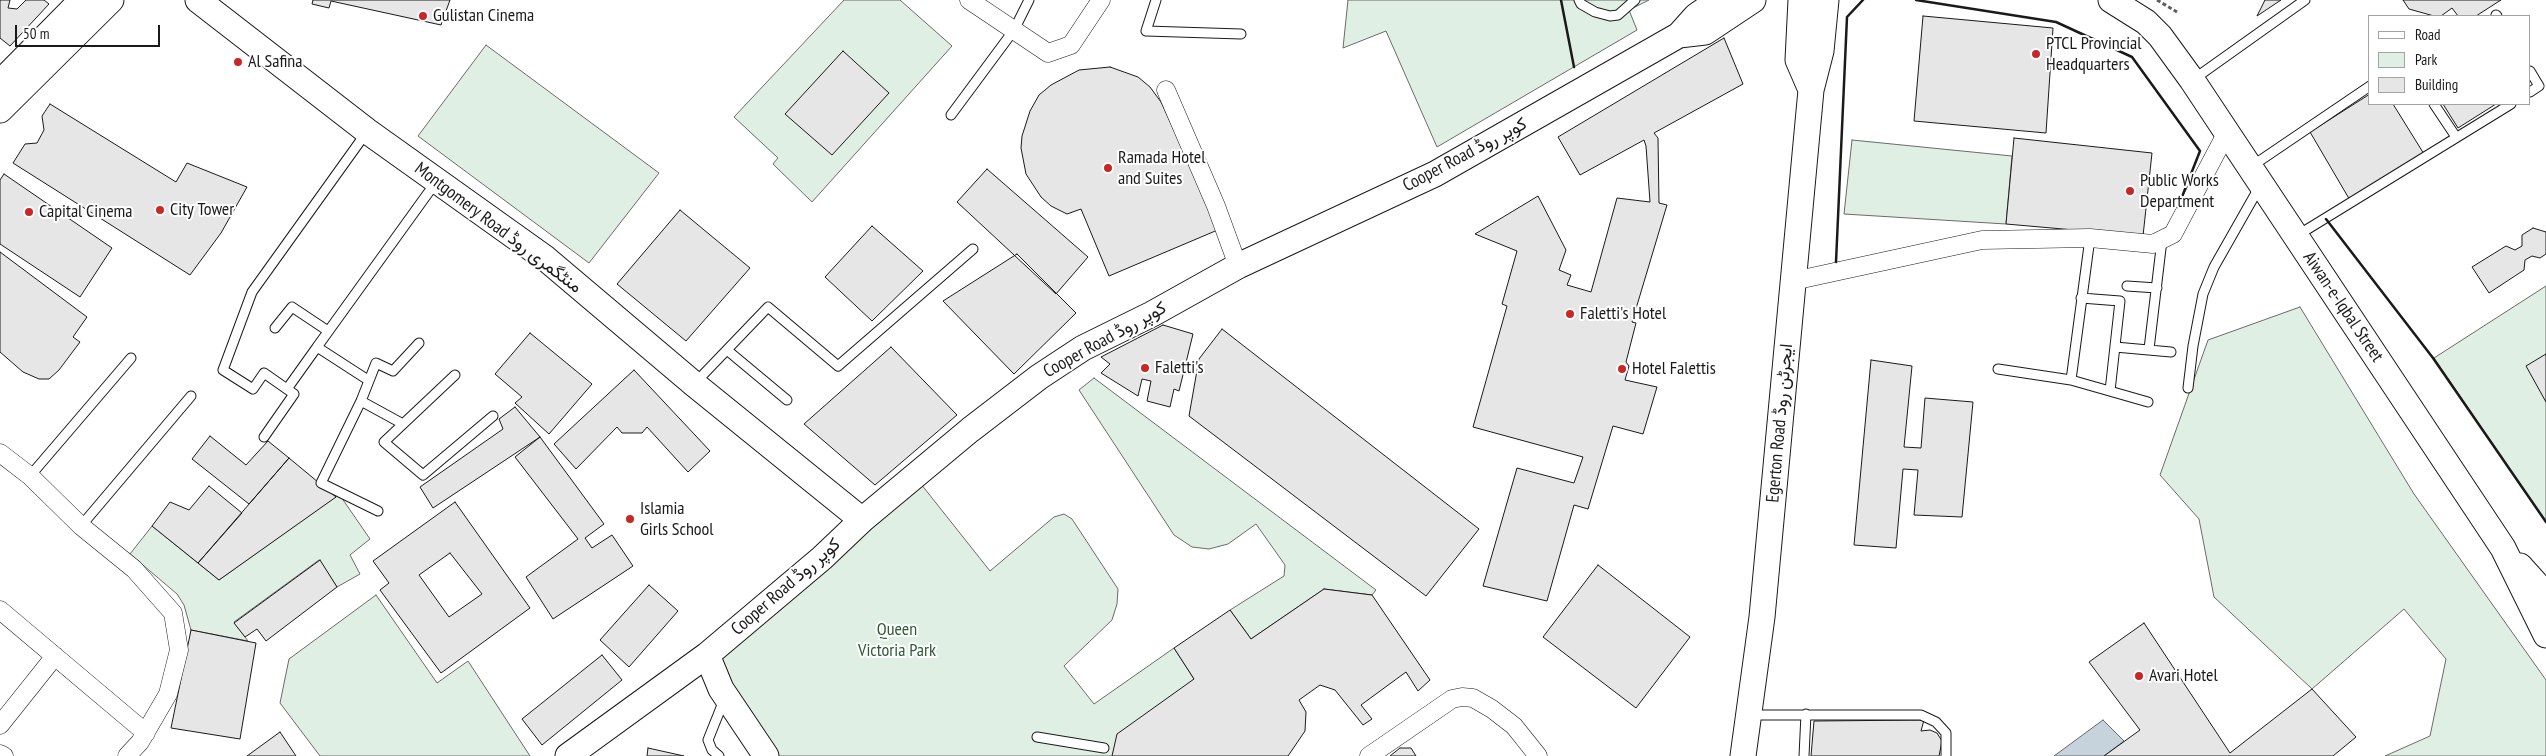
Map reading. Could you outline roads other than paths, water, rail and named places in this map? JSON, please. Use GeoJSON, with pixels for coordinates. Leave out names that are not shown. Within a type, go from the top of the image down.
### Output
{"type":"FeatureCollection","features":[{"type":"Feature","properties":{"kind":"main road"},"geometry":{"type":"LineString","coordinates":[[0,83],[82,0]]}},
{"type":"Feature","properties":{"kind":"main road"},"geometry":{"type":"LineString","coordinates":[[0,110],[111,0]]}},
{"type":"Feature","properties":{"kind":"main road","name":"Montgomery Road منٹگمری روڈ"},"geometry":{"type":"LineString","coordinates":[[198,0],[367,131],[545,258],[694,384],[862,520]]}},
{"type":"Feature","properties":{"kind":"main road","name":"Cooper Road کوپر روڈ"},"geometry":{"type":"LineString","coordinates":[[1679,35],[1705,32],[1752,0]]}},
{"type":"Feature","properties":{"kind":"main road"},"geometry":{"type":"LineString","coordinates":[[1801,0],[1798,60],[1810,90]]}},
{"type":"Feature","properties":{"kind":"main road","name":"Egerton Road ایجرٹن روڈ"},"geometry":{"type":"LineString","coordinates":[[1742,756],[1762,617],[1810,90],[1821,51],[1826,0]]}},
{"type":"Feature","properties":{"kind":"main road","name":"Aiwan-e-Iqbal Street"},"geometry":{"type":"LineString","coordinates":[[2112,0],[2133,12],[2150,27],[2192,80],[2226,134],[2256,176],[2503,548],[2546,635]]}},
{"type":"Feature","properties":{"kind":"main road","name":"Cooper Road کوپر روڈ"},"geometry":{"type":"LineString","coordinates":[[568,756],[707,655],[822,558],[862,520],[970,430],[1039,377],[1083,348],[1152,314],[1238,266],[1436,174],[1679,35],[1710,3]]}},
{"type":"Feature","properties":{"kind":"main road"},"geometry":{"type":"LineString","coordinates":[[2503,548],[2546,595]]}},
{"type":"Feature","properties":{"kind":"main road"},"geometry":{"type":"LineString","coordinates":[[707,655],[723,693],[766,756]]}},
{"type":"Feature","properties":{"kind":"main road"},"geometry":{"type":"LineString","coordinates":[[683,674],[723,693]]}},
{"type":"Feature","properties":{"kind":"street"},"geometry":{"type":"LineString","coordinates":[[969,0],[1048,53],[1072,45],[1101,0]]}},
{"type":"Feature","properties":{"kind":"street"},"geometry":{"type":"LineString","coordinates":[[1166,90],[1216,206],[1238,266]]}},
{"type":"Feature","properties":{"kind":"street"},"geometry":{"type":"LineString","coordinates":[[1793,281],[1982,240],[2090,238],[2153,244],[2173,234],[2226,134]]}},
{"type":"Feature","properties":{"kind":"street"},"geometry":{"type":"LineString","coordinates":[[0,453],[30,476],[80,526],[134,569],[173,612],[179,650],[168,694],[146,733],[127,756]]}},
{"type":"Feature","properties":{"kind":"street"},"geometry":{"type":"LineString","coordinates":[[0,610],[146,733]]}},
{"type":"Feature","properties":{"kind":"street"},"geometry":{"type":"LineString","coordinates":[[0,725],[55,656]]}},
{"type":"Feature","properties":{"kind":"street"},"geometry":{"type":"LineString","coordinates":[[1369,756],[1452,699],[1462,697],[1473,698],[1492,709],[1514,726],[1538,756]]}},
{"type":"Feature","properties":{"kind":"street"},"geometry":{"type":"LineString","coordinates":[[0,754],[4,756]]}},
{"type":"Feature","properties":{"kind":"lane"},"geometry":{"type":"LineString","coordinates":[[951,115],[1014,30],[1029,0]]}},
{"type":"Feature","properties":{"kind":"lane"},"geometry":{"type":"LineString","coordinates":[[1156,0],[1146,31],[1240,34]]}},
{"type":"Feature","properties":{"kind":"lane"},"geometry":{"type":"LineString","coordinates":[[1579,0],[1581,4],[1595,12],[1610,16],[1618,15],[1635,0]]}},
{"type":"Feature","properties":{"kind":"lane"},"geometry":{"type":"LineString","coordinates":[[2192,80],[2305,0]]}},
{"type":"Feature","properties":{"kind":"lane"},"geometry":{"type":"LineString","coordinates":[[2531,73],[2539,86],[2531,91]]}},
{"type":"Feature","properties":{"kind":"lane"},"geometry":{"type":"LineString","coordinates":[[2188,388],[2193,346],[2203,294],[2256,176],[2368,88]]}},
{"type":"Feature","properties":{"kind":"lane"},"geometry":{"type":"LineString","coordinates":[[2435,105],[2456,137]]}},
{"type":"Feature","properties":{"kind":"lane"},"geometry":{"type":"LineString","coordinates":[[2296,236],[2509,105]]}},
{"type":"Feature","properties":{"kind":"lane"},"geometry":{"type":"LineString","coordinates":[[264,437],[294,394],[264,373],[253,389],[223,370],[252,292],[367,131]]}},
{"type":"Feature","properties":{"kind":"lane"},"geometry":{"type":"LineString","coordinates":[[287,389],[436,182]]}},
{"type":"Feature","properties":{"kind":"lane"},"geometry":{"type":"LineString","coordinates":[[2071,380],[2090,238]]}},
{"type":"Feature","properties":{"kind":"lane"},"geometry":{"type":"LineString","coordinates":[[2149,349],[2162,240]]}},
{"type":"Feature","properties":{"kind":"lane"},"geometry":{"type":"LineString","coordinates":[[694,384],[768,307],[838,366],[973,249]]}},
{"type":"Feature","properties":{"kind":"lane"},"geometry":{"type":"LineString","coordinates":[[2127,286],[2157,288]]}},
{"type":"Feature","properties":{"kind":"lane"},"geometry":{"type":"LineString","coordinates":[[2081,298],[2120,301],[2110,391]]}},
{"type":"Feature","properties":{"kind":"lane"},"geometry":{"type":"LineString","coordinates":[[275,328],[292,307],[328,331]]}},
{"type":"Feature","properties":{"kind":"lane"},"geometry":{"type":"LineString","coordinates":[[378,511],[322,483],[361,401],[376,363],[393,371],[418,343]]}},
{"type":"Feature","properties":{"kind":"lane"},"geometry":{"type":"LineString","coordinates":[[317,347],[368,380]]}},
{"type":"Feature","properties":{"kind":"lane"},"geometry":{"type":"LineString","coordinates":[[2115,347],[2171,352]]}},
{"type":"Feature","properties":{"kind":"lane"},"geometry":{"type":"LineString","coordinates":[[727,350],[787,400]]}},
{"type":"Feature","properties":{"kind":"lane"},"geometry":{"type":"LineString","coordinates":[[30,476],[130,358]]}},
{"type":"Feature","properties":{"kind":"lane"},"geometry":{"type":"LineString","coordinates":[[1998,369],[2071,380],[2148,402]]}},
{"type":"Feature","properties":{"kind":"lane"},"geometry":{"type":"LineString","coordinates":[[455,376],[384,442],[423,476],[493,416]]}},
{"type":"Feature","properties":{"kind":"lane"},"geometry":{"type":"LineString","coordinates":[[80,526],[191,396]]}},
{"type":"Feature","properties":{"kind":"lane"},"geometry":{"type":"LineString","coordinates":[[361,401],[403,424]]}},
{"type":"Feature","properties":{"kind":"lane"},"geometry":{"type":"LineString","coordinates":[[719,756],[712,750],[708,740],[723,693]]}},
{"type":"Feature","properties":{"kind":"lane"},"geometry":{"type":"LineString","coordinates":[[1804,756],[1806,714]]}},
{"type":"Feature","properties":{"kind":"lane"},"geometry":{"type":"LineString","coordinates":[[1749,715],[1921,715],[1936,722],[1946,733],[1946,756]]}},
{"type":"Feature","properties":{"kind":"lane"},"geometry":{"type":"LineString","coordinates":[[1038,737],[1104,748]]}},
{"type":"Feature","properties":{"kind":"place","name":"Gulistan Cinema"},"geometry":{"type":"Point","coordinates":[423,16]}},
{"type":"Feature","properties":{"kind":"place","name":"PTCL Provincial Headquarters"},"geometry":{"type":"Point","coordinates":[2036,54]}},
{"type":"Feature","properties":{"kind":"place","name":"Al Safina"},"geometry":{"type":"Point","coordinates":[238,62]}},
{"type":"Feature","properties":{"kind":"place","name":"Ramada Hotel and Suites"},"geometry":{"type":"Point","coordinates":[1108,168]}},
{"type":"Feature","properties":{"kind":"place","name":"Public Works Department"},"geometry":{"type":"Point","coordinates":[2130,191]}},
{"type":"Feature","properties":{"kind":"place","name":"City Tower"},"geometry":{"type":"Point","coordinates":[160,210]}},
{"type":"Feature","properties":{"kind":"place","name":"Capital Cinema"},"geometry":{"type":"Point","coordinates":[29,212]}},
{"type":"Feature","properties":{"kind":"place","name":"Faletti's Hotel"},"geometry":{"type":"Point","coordinates":[1570,314]}},
{"type":"Feature","properties":{"kind":"place","name":"Faletti's"},"geometry":{"type":"Point","coordinates":[1145,368]}},
{"type":"Feature","properties":{"kind":"place","name":"Hotel Falettis"},"geometry":{"type":"Point","coordinates":[1622,369]}},
{"type":"Feature","properties":{"kind":"place","name":"Islamia Girls School"},"geometry":{"type":"Point","coordinates":[630,519]}},
{"type":"Feature","properties":{"kind":"place","name":"Avari Hotel"},"geometry":{"type":"Point","coordinates":[2139,676]}},
{"type":"Feature","properties":{"kind":"park label","name":"Queen Victoria Park"},"geometry":{"type":"Point","coordinates":[897,640]}}]}
